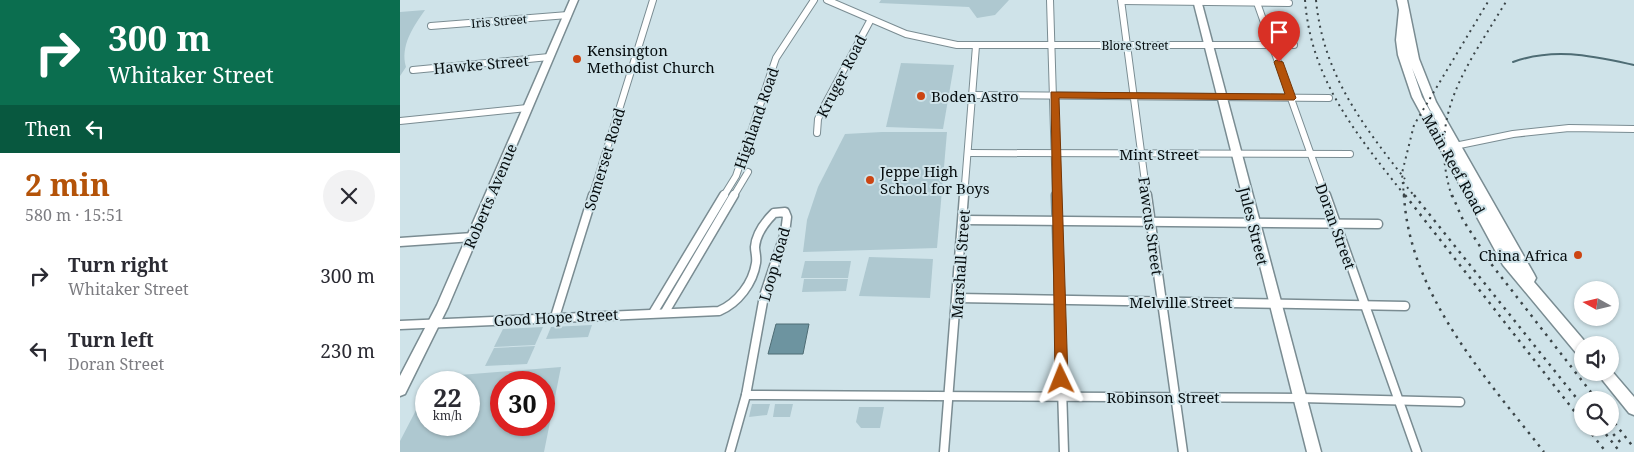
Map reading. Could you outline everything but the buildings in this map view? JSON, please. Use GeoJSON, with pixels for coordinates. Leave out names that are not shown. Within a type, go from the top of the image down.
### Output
{"type":"FeatureCollection","features":[{"type":"Feature","properties":{"kind":"main road","name":"Roberts Avenue"},"geometry":{"type":"LineString","coordinates":[[400,390],[434,324],[473,237],[574,0]]}},
{"type":"Feature","properties":{"kind":"main road","name":"Jules Street"},"geometry":{"type":"LineString","coordinates":[[1197,1],[1237,153],[1253,223],[1314,452]]}},
{"type":"Feature","properties":{"kind":"main road","name":"Main Reef Road"},"geometry":{"type":"LineString","coordinates":[[1403,6],[1401,40],[1406,70],[1417,97],[1435,117],[1505,255],[1522,280],[1574,339]]}},
{"type":"Feature","properties":{"kind":"main road"},"geometry":{"type":"LineString","coordinates":[[1610,381],[1634,408]]}},
{"type":"Feature","properties":{"kind":"street","name":"Somerset Road"},"geometry":{"type":"LineString","coordinates":[[556,317],[653,0]]}},
{"type":"Feature","properties":{"kind":"street","name":"Highland Road"},"geometry":{"type":"LineString","coordinates":[[653,313],[736,176],[776,58],[814,0]]}},
{"type":"Feature","properties":{"kind":"street","name":"Blore Street"},"geometry":{"type":"LineString","coordinates":[[827,0],[870,21],[919,39],[976,46],[1051,44],[1294,45]]}},
{"type":"Feature","properties":{"kind":"street"},"geometry":{"type":"LineString","coordinates":[[1050,0],[1064,452]]}},
{"type":"Feature","properties":{"kind":"street"},"geometry":{"type":"LineString","coordinates":[[1122,0],[1289,3]]}},
{"type":"Feature","properties":{"kind":"street","name":"Fawcus Street"},"geometry":{"type":"LineString","coordinates":[[1122,0],[1133,96],[1183,452]]}},
{"type":"Feature","properties":{"kind":"street","name":"Doran Street"},"geometry":{"type":"LineString","coordinates":[[1257,1],[1417,452]]}},
{"type":"Feature","properties":{"kind":"street","name":"Iris Street"},"geometry":{"type":"LineString","coordinates":[[431,26],[568,15]]}},
{"type":"Feature","properties":{"kind":"street","name":"Kruger Road"},"geometry":{"type":"LineString","coordinates":[[817,133],[818,119],[822,110],[870,21]]}},
{"type":"Feature","properties":{"kind":"street","name":"Marshall Street"},"geometry":{"type":"LineString","coordinates":[[944,452],[950,395],[976,46]]}},
{"type":"Feature","properties":{"kind":"street","name":"Hawke Street"},"geometry":{"type":"LineString","coordinates":[[413,70],[549,57]]}},
{"type":"Feature","properties":{"kind":"street"},"geometry":{"type":"LineString","coordinates":[[973,95],[1054,94],[1328,98]]}},
{"type":"Feature","properties":{"kind":"street"},"geometry":{"type":"LineString","coordinates":[[400,121],[527,108]]}},
{"type":"Feature","properties":{"kind":"street"},"geometry":{"type":"LineString","coordinates":[[1451,147],[1502,136],[1556,130],[1634,129]]}},
{"type":"Feature","properties":{"kind":"street","name":"Mint Street"},"geometry":{"type":"LineString","coordinates":[[968,153],[1350,154]]}},
{"type":"Feature","properties":{"kind":"street","name":"Highland Road"},"geometry":{"type":"LineString","coordinates":[[665,312],[748,172]]}},
{"type":"Feature","properties":{"kind":"street","name":"Loop Road"},"geometry":{"type":"LineString","coordinates":[[712,312],[727,307],[743,293],[754,272],[757,258],[755,246],[759,233],[774,213],[782,211],[787,213],[783,238],[761,311],[746,395],[730,452]]}},
{"type":"Feature","properties":{"kind":"street"},"geometry":{"type":"LineString","coordinates":[[963,220],[1378,224]]}},
{"type":"Feature","properties":{"kind":"street"},"geometry":{"type":"LineString","coordinates":[[400,242],[473,237]]}},
{"type":"Feature","properties":{"kind":"street","name":"Melville Street"},"geometry":{"type":"LineString","coordinates":[[957,298],[1405,306]]}},
{"type":"Feature","properties":{"kind":"street","name":"Good Hope Street"},"geometry":{"type":"LineString","coordinates":[[400,325],[665,312],[712,312]]}},
{"type":"Feature","properties":{"kind":"street","name":"Robinson Street"},"geometry":{"type":"LineString","coordinates":[[746,395],[1301,398],[1398,402],[1460,402]]}},
{"type":"Feature","properties":{"kind":"shaded area"},"geometry":{"type":"Polygon","coordinates":[[[881,0],[1009,0],[995,15],[977,18],[969,7],[879,3],[881,0]]]}},
{"type":"Feature","properties":{"kind":"shaded area"},"geometry":{"type":"Polygon","coordinates":[[[425,10],[416,23],[406,44],[406,67],[400,76],[400,12],[425,10]]]}},
{"type":"Feature","properties":{"kind":"shaded area","name":"Boden Astro"},"geometry":{"type":"Polygon","coordinates":[[[901,63],[954,65],[943,129],[886,127],[901,63]]]}},
{"type":"Feature","properties":{"kind":"shaded area"},"geometry":{"type":"Polygon","coordinates":[[[947,132],[937,248],[803,252],[807,220],[818,187],[845,134],[947,132]]]}},
{"type":"Feature","properties":{"kind":"shaded area"},"geometry":{"type":"Polygon","coordinates":[[[869,257],[933,259],[930,298],[859,296],[869,257]]]}},
{"type":"Feature","properties":{"kind":"shaded area"},"geometry":{"type":"Polygon","coordinates":[[[805,261],[851,261],[848,278],[801,278],[805,261]]]}},
{"type":"Feature","properties":{"kind":"shaded area"},"geometry":{"type":"Polygon","coordinates":[[[804,279],[848,279],[846,291],[802,292],[804,279]]]}},
{"type":"Feature","properties":{"kind":"shaded area"},"geometry":{"type":"Polygon","coordinates":[[[776,324],[809,324],[803,354],[768,354],[776,324]]]}},
{"type":"Feature","properties":{"kind":"shaded area"},"geometry":{"type":"Polygon","coordinates":[[[592,325],[588,337],[546,339],[551,327],[592,325]]]}},
{"type":"Feature","properties":{"kind":"shaded area"},"geometry":{"type":"Polygon","coordinates":[[[543,327],[535,345],[494,347],[503,329],[543,327]]]}},
{"type":"Feature","properties":{"kind":"shaded area"},"geometry":{"type":"Polygon","coordinates":[[[535,346],[527,364],[485,366],[494,348],[535,346]]]}},
{"type":"Feature","properties":{"kind":"shaded area"},"geometry":{"type":"Polygon","coordinates":[[[561,367],[555,397],[555,371],[510,371],[561,367]]]}},
{"type":"Feature","properties":{"kind":"shaded area"},"geometry":{"type":"Polygon","coordinates":[[[480,373],[490,373],[490,436],[547,436],[544,452],[400,452],[400,441],[415,412],[415,436],[480,436],[480,373]]]}},
{"type":"Feature","properties":{"kind":"shaded area"},"geometry":{"type":"Polygon","coordinates":[[[752,404],[770,404],[767,415],[749,417],[752,404]]]}},
{"type":"Feature","properties":{"kind":"shaded area"},"geometry":{"type":"Polygon","coordinates":[[[775,404],[793,404],[790,417],[773,417],[775,404]]]}},
{"type":"Feature","properties":{"kind":"shaded area"},"geometry":{"type":"Polygon","coordinates":[[[859,407],[884,407],[880,428],[861,428],[856,422],[859,407]]]}},
{"type":"Feature","properties":{"kind":"waterway"},"geometry":{"type":"LineString","coordinates":[[1513,62],[1544,55],[1574,54],[1634,65]]}},
{"type":"Feature","properties":{"kind":"railway"},"geometry":{"type":"LineString","coordinates":[[1305,0],[1309,29],[1327,82],[1355,129],[1404,194]]}},
{"type":"Feature","properties":{"kind":"railway"},"geometry":{"type":"LineString","coordinates":[[1316,0],[1320,26],[1336,74],[1359,117],[1402,175]]}},
{"type":"Feature","properties":{"kind":"railway"},"geometry":{"type":"LineString","coordinates":[[1402,175],[1414,125],[1489,0]]}},
{"type":"Feature","properties":{"kind":"railway"},"geometry":{"type":"LineString","coordinates":[[1452,197],[1445,168],[1444,141],[1447,116],[1465,70],[1507,0]]}},
{"type":"Feature","properties":{"kind":"railway"},"geometry":{"type":"LineString","coordinates":[[1402,175],[1405,179]]}},
{"type":"Feature","properties":{"kind":"railway"},"geometry":{"type":"LineString","coordinates":[[1402,175],[1404,194]]}},
{"type":"Feature","properties":{"kind":"railway"},"geometry":{"type":"LineString","coordinates":[[1403,182],[1415,197]]}},
{"type":"Feature","properties":{"kind":"railway"},"geometry":{"type":"LineString","coordinates":[[1404,195],[1409,231],[1420,267],[1435,300],[1454,333],[1498,395],[1544,452]]}},
{"type":"Feature","properties":{"kind":"railway"},"geometry":{"type":"LineString","coordinates":[[1405,195],[1574,411]]}},
{"type":"Feature","properties":{"kind":"railway"},"geometry":{"type":"LineString","coordinates":[[1414,195],[1574,395]]}},
{"type":"Feature","properties":{"kind":"railway"},"geometry":{"type":"LineString","coordinates":[[1452,195],[1463,220],[1492,265],[1590,391]]}},
{"type":"Feature","properties":{"kind":"railway"},"geometry":{"type":"LineString","coordinates":[[1619,429],[1634,448]]}},
{"type":"Feature","properties":{"kind":"railway"},"geometry":{"type":"LineString","coordinates":[[1593,436],[1606,452]]}},
{"type":"Feature","properties":{"kind":"railway"},"geometry":{"type":"LineString","coordinates":[[1607,436],[1620,452]]}},
{"type":"Feature","properties":{"kind":"railway"},"geometry":{"type":"LineString","coordinates":[[1615,436],[1621,443]]}},
{"type":"Feature","properties":{"kind":"place","name":"Kensington Methodist Church"},"geometry":{"type":"Point","coordinates":[577,59]}},
{"type":"Feature","properties":{"kind":"place","name":"Boden Astro"},"geometry":{"type":"Point","coordinates":[921,96]}},
{"type":"Feature","properties":{"kind":"place","name":"Jeppe High School for Boys"},"geometry":{"type":"Point","coordinates":[870,180]}},
{"type":"Feature","properties":{"kind":"place","name":"China Africa"},"geometry":{"type":"Point","coordinates":[1578,255]}},
{"type":"Feature","properties":{"kind":"route"},"geometry":{"type":"LineString","coordinates":[[1061,379],[1054,94],[1291,98],[1279,62]]}}]}
